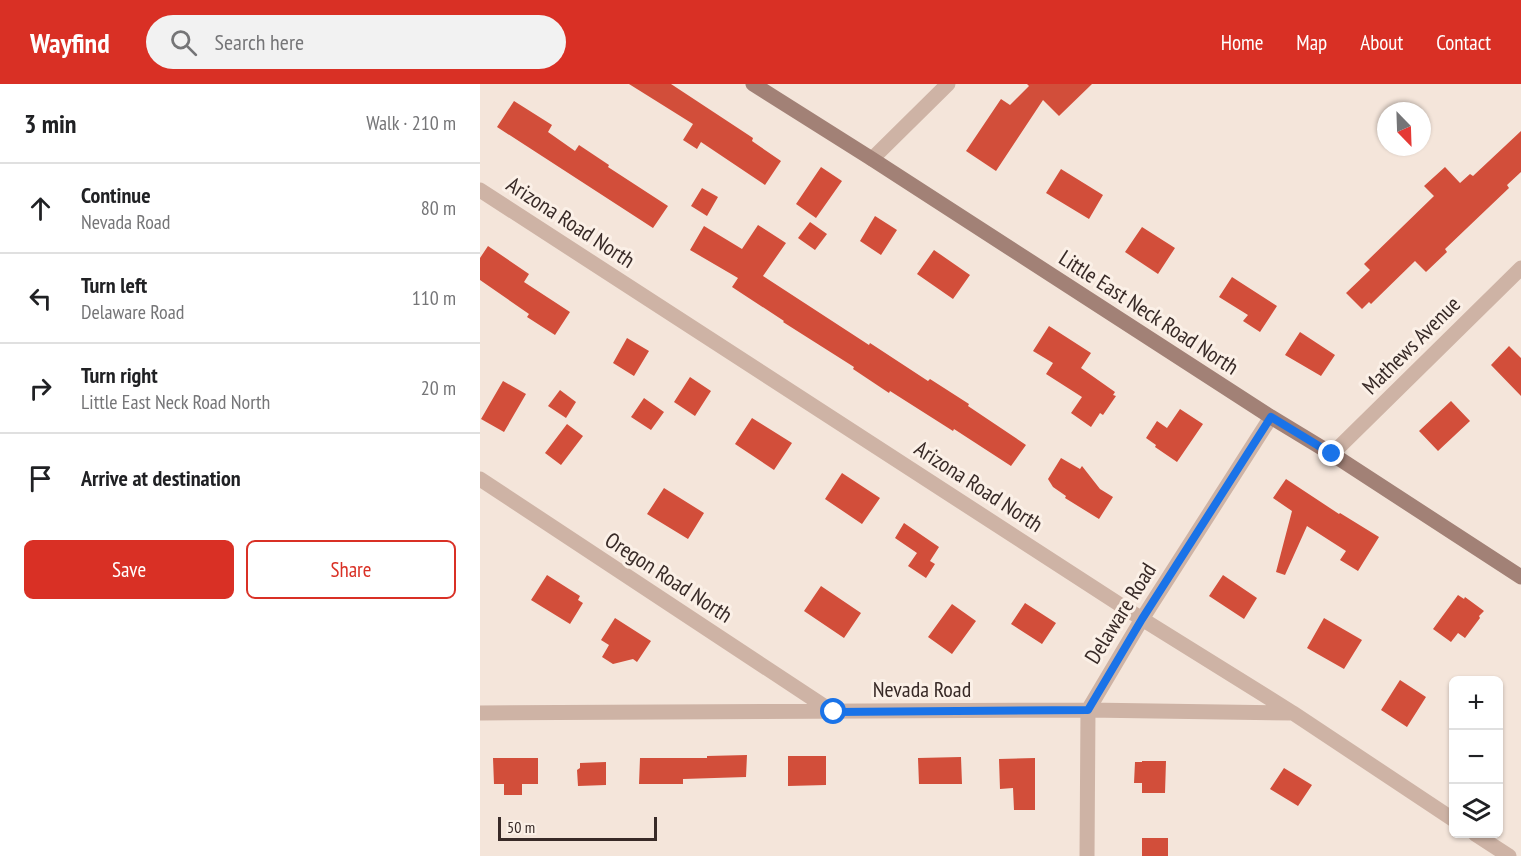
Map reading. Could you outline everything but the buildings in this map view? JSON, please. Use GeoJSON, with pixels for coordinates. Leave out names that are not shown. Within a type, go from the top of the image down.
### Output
{"type":"FeatureCollection","features":[{"type":"Feature","properties":{"kind":"main road","name":"Little East Neck Road North"},"geometry":{"type":"LineString","coordinates":[[753,84],[1521,577]]}},
{"type":"Feature","properties":{"kind":"street"},"geometry":{"type":"LineString","coordinates":[[872,159],[948,84]]}},
{"type":"Feature","properties":{"kind":"street","name":"Arizona Road North"},"geometry":{"type":"LineString","coordinates":[[480,190],[1142,619],[1293,713],[1449,817]]}},
{"type":"Feature","properties":{"kind":"street","name":"Mathews Avenue"},"geometry":{"type":"LineString","coordinates":[[1332,454],[1521,267]]}},
{"type":"Feature","properties":{"kind":"street","name":"Delaware Road"},"geometry":{"type":"LineString","coordinates":[[1088,710],[1142,619],[1271,417]]}},
{"type":"Feature","properties":{"kind":"street","name":"Oregon Road North"},"geometry":{"type":"LineString","coordinates":[[480,479],[834,712]]}},
{"type":"Feature","properties":{"kind":"street"},"geometry":{"type":"LineString","coordinates":[[1087,856],[1088,710]]}},
{"type":"Feature","properties":{"kind":"street","name":"Nevada Road"},"geometry":{"type":"LineString","coordinates":[[480,713],[1088,710],[1293,713]]}},
{"type":"Feature","properties":{"kind":"street"},"geometry":{"type":"LineString","coordinates":[[1480,838],[1509,856]]}},
{"type":"Feature","properties":{"kind":"route"},"geometry":{"type":"LineString","coordinates":[[834,712],[1088,710],[1142,619],[1271,417],[1332,454]]}}]}
